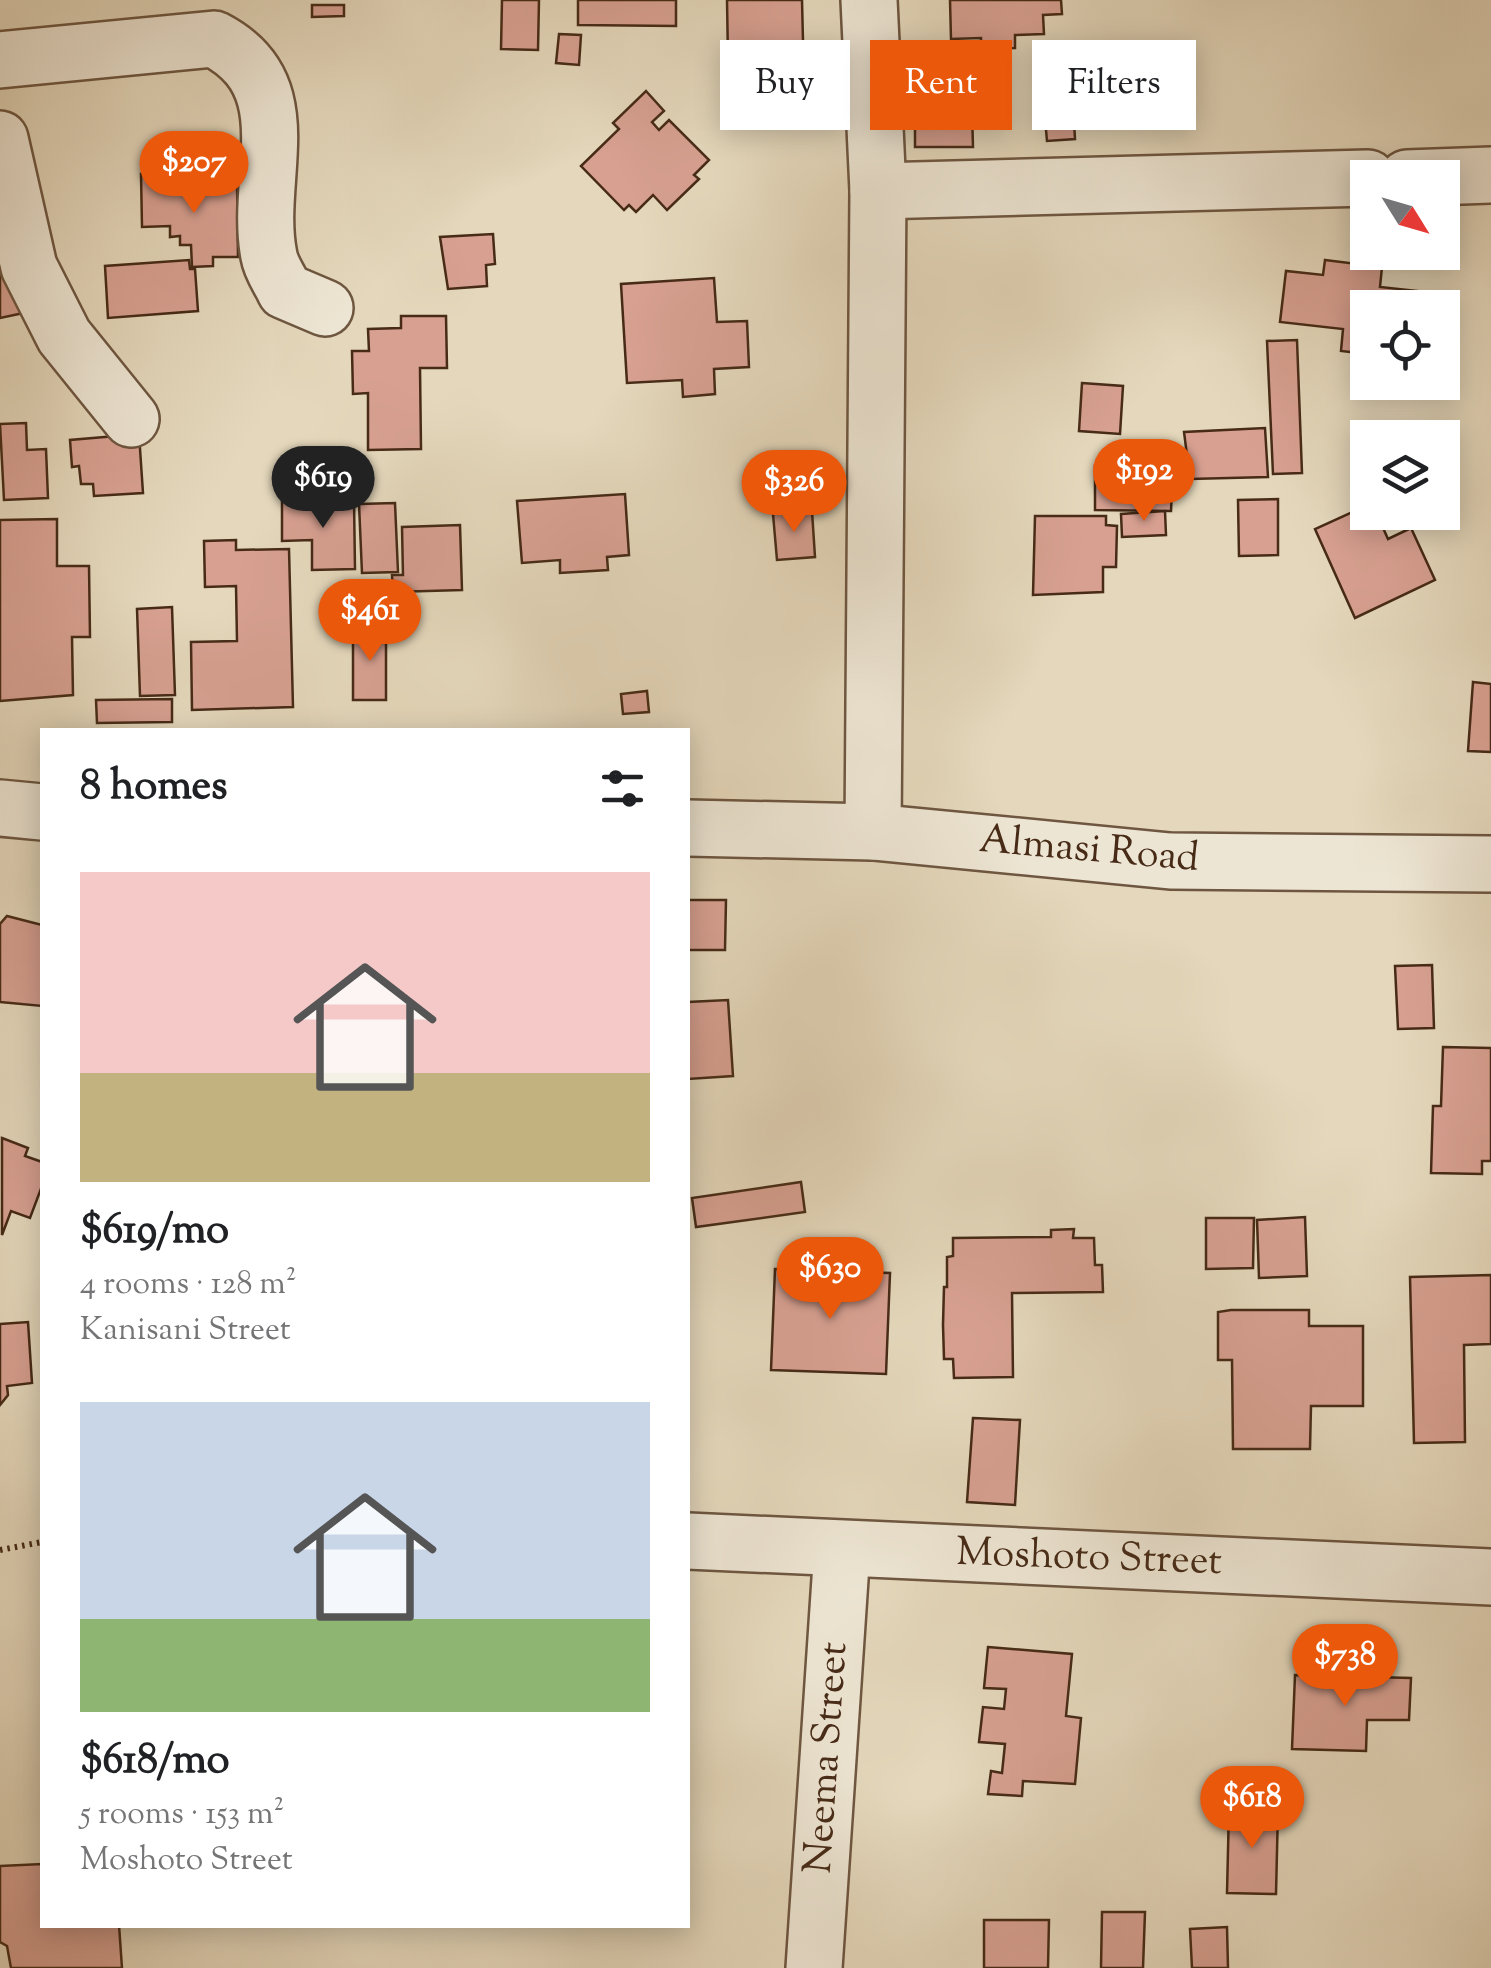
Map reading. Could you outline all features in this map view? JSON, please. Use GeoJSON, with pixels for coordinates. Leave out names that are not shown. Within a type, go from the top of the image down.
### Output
{"type":"FeatureCollection","features":[{"type":"Feature","properties":{"kind":"street"},"geometry":{"type":"LineString","coordinates":[[870,0],[878,190],[873,832]]}},
{"type":"Feature","properties":{"kind":"street"},"geometry":{"type":"LineString","coordinates":[[0,60],[214,39],[240,53],[264,88],[270,138],[269,258],[285,291],[325,308]]}},
{"type":"Feature","properties":{"kind":"street"},"geometry":{"type":"LineString","coordinates":[[0,139],[29,267],[64,336],[131,419]]}},
{"type":"Feature","properties":{"kind":"street"},"geometry":{"type":"LineString","coordinates":[[1460,177],[1491,176]]}},
{"type":"Feature","properties":{"kind":"street"},"geometry":{"type":"LineString","coordinates":[[878,190],[1350,178]]}},
{"type":"Feature","properties":{"kind":"street"},"geometry":{"type":"LineString","coordinates":[[0,808],[40,812]]}},
{"type":"Feature","properties":{"kind":"street","name":"Almasi Road"},"geometry":{"type":"LineString","coordinates":[[690,828],[873,832],[1170,861],[1491,864]]}},
{"type":"Feature","properties":{"kind":"street","name":"Moshoto Street"},"geometry":{"type":"LineString","coordinates":[[690,1541],[1491,1577]]}},
{"type":"Feature","properties":{"kind":"street","name":"Neema Street"},"geometry":{"type":"LineString","coordinates":[[814,1968],[842,1549]]}},
{"type":"Feature","properties":{"kind":"path"},"geometry":{"type":"LineString","coordinates":[[0,1550],[40,1542]]}},
{"type":"Feature","properties":{"kind":"building"},"geometry":{"type":"Polygon","coordinates":[[[502,0],[539,0],[538,50],[501,49],[502,0]]]}},
{"type":"Feature","properties":{"kind":"building"},"geometry":{"type":"Polygon","coordinates":[[[578,0],[676,0],[676,26],[578,25],[578,0]]]}},
{"type":"Feature","properties":{"kind":"building"},"geometry":{"type":"Polygon","coordinates":[[[727,0],[802,0],[803,40],[728,40],[727,0]]]}},
{"type":"Feature","properties":{"kind":"building"},"geometry":{"type":"Polygon","coordinates":[[[950,0],[1061,0],[1062,14],[1043,15],[1044,34],[1015,35],[1015,48],[1012,40],[951,39],[950,0]]]}},
{"type":"Feature","properties":{"kind":"building"},"geometry":{"type":"Polygon","coordinates":[[[312,5],[344,5],[344,16],[312,17],[312,5]]]}},
{"type":"Feature","properties":{"kind":"building"},"geometry":{"type":"Polygon","coordinates":[[[559,34],[581,35],[579,65],[556,63],[559,34]]]}},
{"type":"Feature","properties":{"kind":"building"},"geometry":{"type":"Polygon","coordinates":[[[646,91],[664,111],[652,122],[659,130],[669,120],[709,160],[694,175],[699,179],[667,210],[653,195],[636,212],[629,205],[624,210],[581,166],[619,129],[613,123],[646,91]]]}},
{"type":"Feature","properties":{"kind":"building"},"geometry":{"type":"Polygon","coordinates":[[[915,130],[973,130],[973,147],[915,147],[915,130]]]}},
{"type":"Feature","properties":{"kind":"building"},"geometry":{"type":"Polygon","coordinates":[[[1046,130],[1074,130],[1075,139],[1047,141],[1046,130]]]}},
{"type":"Feature","properties":{"kind":"building"},"geometry":{"type":"Polygon","coordinates":[[[165,173],[165,185],[237,183],[238,257],[213,257],[213,266],[192,267],[191,245],[180,245],[180,236],[170,237],[170,226],[142,227],[141,174],[165,173]]]}},
{"type":"Feature","properties":{"kind":"building"},"geometry":{"type":"Polygon","coordinates":[[[493,234],[495,264],[486,265],[487,286],[448,289],[440,237],[493,234]]]}},
{"type":"Feature","properties":{"kind":"building"},"geometry":{"type":"Polygon","coordinates":[[[0,247],[28,312],[0,318],[0,247]]]}},
{"type":"Feature","properties":{"kind":"building"},"geometry":{"type":"Polygon","coordinates":[[[189,260],[190,269],[195,269],[198,311],[108,318],[105,266],[189,260]]]}},
{"type":"Feature","properties":{"kind":"building"},"geometry":{"type":"Polygon","coordinates":[[[1325,260],[1350,263],[1350,270],[1382,270],[1380,287],[1408,290],[1350,290],[1350,352],[1341,351],[1343,329],[1280,322],[1286,271],[1323,275],[1325,260]]]}},
{"type":"Feature","properties":{"kind":"building"},"geometry":{"type":"Polygon","coordinates":[[[714,278],[717,322],[747,321],[749,367],[714,369],[715,394],[683,397],[682,380],[627,383],[621,284],[714,278]]]}},
{"type":"Feature","properties":{"kind":"building"},"geometry":{"type":"Polygon","coordinates":[[[401,316],[446,316],[447,368],[420,368],[421,449],[368,450],[368,393],[353,394],[352,351],[369,351],[368,329],[401,328],[401,316]]]}},
{"type":"Feature","properties":{"kind":"building"},"geometry":{"type":"Polygon","coordinates":[[[1297,340],[1302,473],[1273,474],[1267,341],[1297,340]]]}},
{"type":"Feature","properties":{"kind":"building"},"geometry":{"type":"Polygon","coordinates":[[[1082,383],[1123,386],[1120,434],[1079,431],[1082,383]]]}},
{"type":"Feature","properties":{"kind":"building"},"geometry":{"type":"Polygon","coordinates":[[[26,423],[27,450],[46,449],[48,498],[4,500],[0,424],[26,423]]]}},
{"type":"Feature","properties":{"kind":"building"},"geometry":{"type":"Polygon","coordinates":[[[1265,428],[1268,477],[1190,479],[1184,432],[1265,428]]]}},
{"type":"Feature","properties":{"kind":"building"},"geometry":{"type":"Polygon","coordinates":[[[139,434],[143,493],[94,496],[93,484],[81,484],[79,466],[72,467],[70,440],[139,434]]]}},
{"type":"Feature","properties":{"kind":"building"},"geometry":{"type":"Polygon","coordinates":[[[1095,466],[1173,467],[1171,511],[1095,510],[1095,466]]]}},
{"type":"Feature","properties":{"kind":"building"},"geometry":{"type":"Polygon","coordinates":[[[625,494],[629,555],[607,557],[608,570],[560,573],[560,560],[522,563],[517,501],[625,494]]]}},
{"type":"Feature","properties":{"kind":"building"},"geometry":{"type":"Polygon","coordinates":[[[1278,499],[1278,555],[1239,556],[1238,500],[1278,499]]]}},
{"type":"Feature","properties":{"kind":"building"},"geometry":{"type":"Polygon","coordinates":[[[354,501],[355,569],[312,570],[312,540],[282,541],[282,502],[354,501]]]}},
{"type":"Feature","properties":{"kind":"building"},"geometry":{"type":"Polygon","coordinates":[[[395,503],[398,572],[362,573],[359,504],[395,503]]]}},
{"type":"Feature","properties":{"kind":"building"},"geometry":{"type":"Polygon","coordinates":[[[812,511],[815,557],[777,560],[773,514],[812,511]]]}},
{"type":"Feature","properties":{"kind":"building"},"geometry":{"type":"Polygon","coordinates":[[[1165,511],[1166,535],[1122,537],[1121,514],[1165,511]]]}},
{"type":"Feature","properties":{"kind":"building"},"geometry":{"type":"Polygon","coordinates":[[[1350,513],[1350,530],[1384,530],[1388,539],[1412,530],[1435,580],[1355,618],[1315,529],[1350,513]]]}},
{"type":"Feature","properties":{"kind":"building"},"geometry":{"type":"Polygon","coordinates":[[[1035,516],[1106,516],[1106,525],[1117,526],[1116,567],[1103,567],[1103,592],[1033,595],[1035,516]]]}},
{"type":"Feature","properties":{"kind":"building"},"geometry":{"type":"Polygon","coordinates":[[[57,519],[57,566],[89,566],[90,637],[72,637],[73,695],[0,701],[0,520],[57,519]]]}},
{"type":"Feature","properties":{"kind":"building"},"geometry":{"type":"Polygon","coordinates":[[[460,525],[462,590],[393,592],[392,575],[403,575],[402,527],[460,525]]]}},
{"type":"Feature","properties":{"kind":"building"},"geometry":{"type":"Polygon","coordinates":[[[236,540],[236,550],[289,549],[293,707],[192,710],[191,642],[237,641],[236,586],[205,587],[204,541],[236,540]]]}},
{"type":"Feature","properties":{"kind":"building"},"geometry":{"type":"Polygon","coordinates":[[[172,607],[175,695],[140,696],[137,609],[172,607]]]}},
{"type":"Feature","properties":{"kind":"building"},"geometry":{"type":"Polygon","coordinates":[[[353,628],[386,628],[386,700],[353,700],[353,628]]]}},
{"type":"Feature","properties":{"kind":"building"},"geometry":{"type":"Polygon","coordinates":[[[1473,682],[1491,684],[1491,752],[1468,751],[1473,682]]]}},
{"type":"Feature","properties":{"kind":"building"},"geometry":{"type":"Polygon","coordinates":[[[647,691],[649,712],[623,714],[621,694],[647,691]]]}},
{"type":"Feature","properties":{"kind":"building"},"geometry":{"type":"Polygon","coordinates":[[[172,699],[172,722],[97,723],[96,700],[172,699]]]}},
{"type":"Feature","properties":{"kind":"building"},"geometry":{"type":"Polygon","coordinates":[[[690,900],[726,900],[725,950],[690,950],[690,900]]]}},
{"type":"Feature","properties":{"kind":"building"},"geometry":{"type":"Polygon","coordinates":[[[7,916],[40,924],[40,1006],[0,1002],[0,924],[7,916]]]}},
{"type":"Feature","properties":{"kind":"building"},"geometry":{"type":"Polygon","coordinates":[[[1432,965],[1434,1028],[1398,1029],[1395,966],[1432,965]]]}},
{"type":"Feature","properties":{"kind":"building"},"geometry":{"type":"Polygon","coordinates":[[[728,1000],[733,1076],[690,1079],[690,1002],[728,1000]]]}},
{"type":"Feature","properties":{"kind":"building"},"geometry":{"type":"Polygon","coordinates":[[[1443,1047],[1491,1048],[1491,1161],[1482,1161],[1482,1174],[1431,1173],[1433,1106],[1441,1106],[1443,1047]]]}},
{"type":"Feature","properties":{"kind":"building"},"geometry":{"type":"Polygon","coordinates":[[[2,1138],[28,1148],[25,1156],[40,1161],[40,1191],[30,1218],[11,1211],[2,1235],[2,1138]]]}},
{"type":"Feature","properties":{"kind":"building"},"geometry":{"type":"Polygon","coordinates":[[[801,1182],[805,1212],[696,1227],[692,1198],[801,1182]]]}},
{"type":"Feature","properties":{"kind":"building"},"geometry":{"type":"Polygon","coordinates":[[[1305,1217],[1307,1276],[1259,1278],[1257,1220],[1305,1217]]]}},
{"type":"Feature","properties":{"kind":"building"},"geometry":{"type":"Polygon","coordinates":[[[1206,1218],[1254,1218],[1253,1268],[1206,1269],[1206,1218]]]}},
{"type":"Feature","properties":{"kind":"building"},"geometry":{"type":"Polygon","coordinates":[[[1074,1229],[1073,1238],[1094,1238],[1095,1265],[1102,1265],[1103,1292],[1012,1293],[1013,1377],[954,1378],[953,1359],[944,1359],[943,1325],[947,1257],[953,1256],[953,1238],[1051,1237],[1051,1230],[1074,1229]]]}},
{"type":"Feature","properties":{"kind":"building"},"geometry":{"type":"Polygon","coordinates":[[[775,1269],[890,1273],[886,1374],[771,1370],[775,1269]]]}},
{"type":"Feature","properties":{"kind":"building"},"geometry":{"type":"Polygon","coordinates":[[[1491,1275],[1491,1344],[1464,1345],[1465,1442],[1414,1443],[1410,1277],[1491,1275]]]}},
{"type":"Feature","properties":{"kind":"building"},"geometry":{"type":"Polygon","coordinates":[[[1309,1310],[1309,1326],[1363,1326],[1363,1406],[1311,1406],[1310,1449],[1233,1449],[1232,1360],[1218,1360],[1218,1312],[1309,1310]]]}},
{"type":"Feature","properties":{"kind":"building"},"geometry":{"type":"Polygon","coordinates":[[[28,1322],[32,1383],[7,1386],[8,1395],[0,1405],[0,1324],[28,1322]]]}},
{"type":"Feature","properties":{"kind":"building"},"geometry":{"type":"Polygon","coordinates":[[[973,1418],[1020,1420],[1015,1505],[967,1502],[973,1418]]]}},
{"type":"Feature","properties":{"kind":"building"},"geometry":{"type":"Polygon","coordinates":[[[988,1647],[1072,1654],[1066,1716],[1081,1718],[1075,1784],[1023,1781],[1022,1796],[988,1794],[991,1771],[1002,1773],[1005,1744],[979,1742],[983,1707],[1004,1709],[1006,1689],[984,1688],[988,1647]]]}},
{"type":"Feature","properties":{"kind":"building"},"geometry":{"type":"Polygon","coordinates":[[[1295,1675],[1411,1678],[1409,1720],[1367,1720],[1366,1751],[1292,1749],[1295,1675]]]}},
{"type":"Feature","properties":{"kind":"building"},"geometry":{"type":"Polygon","coordinates":[[[1229,1808],[1278,1809],[1276,1894],[1227,1893],[1229,1808]]]}},
{"type":"Feature","properties":{"kind":"building"},"geometry":{"type":"Polygon","coordinates":[[[40,1864],[40,1928],[119,1928],[122,1968],[11,1968],[7,1946],[0,1942],[0,1866],[40,1864]]]}},
{"type":"Feature","properties":{"kind":"building"},"geometry":{"type":"Polygon","coordinates":[[[1102,1912],[1145,1912],[1143,1968],[1101,1968],[1102,1912]]]}},
{"type":"Feature","properties":{"kind":"building"},"geometry":{"type":"Polygon","coordinates":[[[984,1920],[1049,1920],[1048,1968],[984,1968],[984,1920]]]}},
{"type":"Feature","properties":{"kind":"building"},"geometry":{"type":"Polygon","coordinates":[[[1227,1927],[1228,1968],[1192,1968],[1190,1929],[1227,1927]]]}}]}
